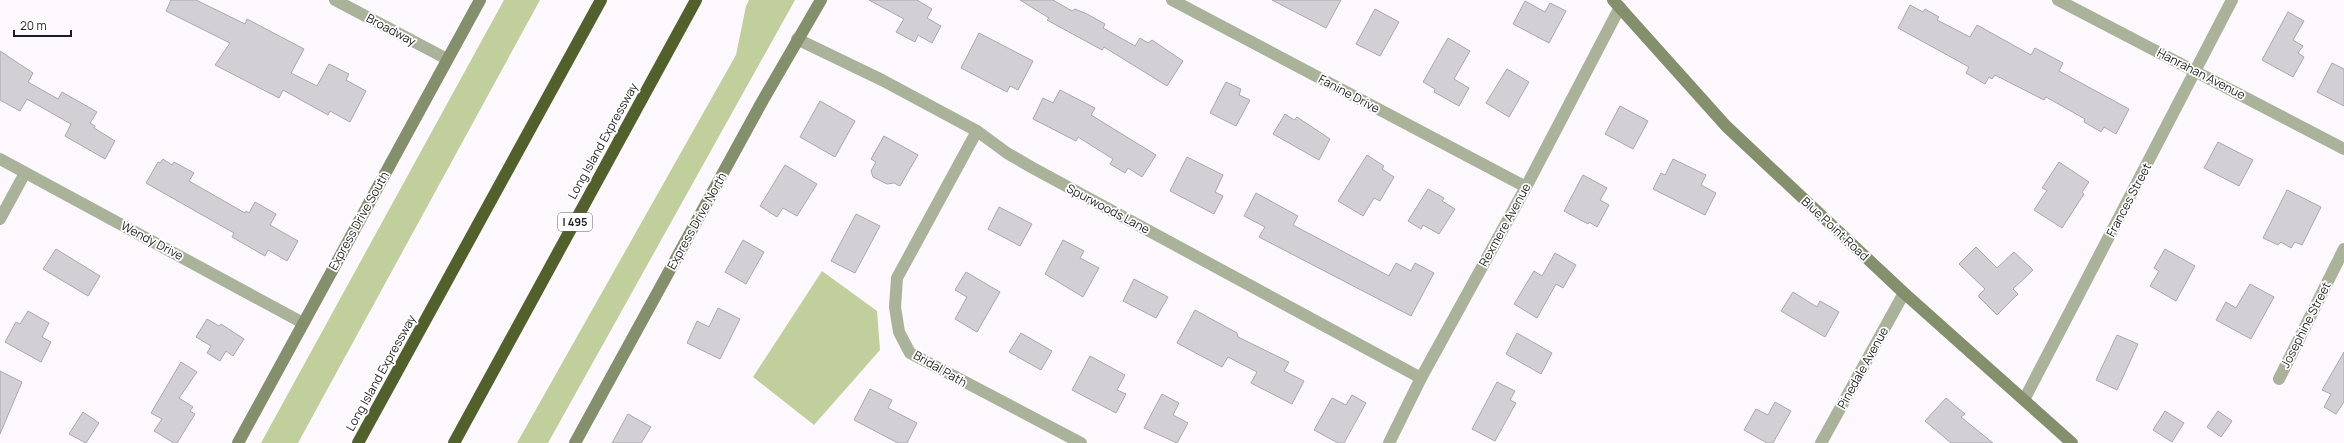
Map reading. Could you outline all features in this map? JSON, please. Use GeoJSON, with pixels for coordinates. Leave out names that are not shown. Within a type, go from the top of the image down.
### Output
{"type":"FeatureCollection","features":[{"type":"Feature","properties":{"kind":"highway","name":"Long Island Expressway"},"geometry":{"type":"LineString","coordinates":[[358,443],[601,0]]}},
{"type":"Feature","properties":{"kind":"highway","name":"Long Island Expressway"},"geometry":{"type":"LineString","coordinates":[[454,443],[696,0]]}},
{"type":"Feature","properties":{"kind":"main road","name":"Express Drive South"},"geometry":{"type":"LineString","coordinates":[[238,443],[480,0]]}},
{"type":"Feature","properties":{"kind":"main road","name":"Express Drive North"},"geometry":{"type":"LineString","coordinates":[[576,443],[821,0]]}},
{"type":"Feature","properties":{"kind":"main road","name":"Blue Point Road"},"geometry":{"type":"LineString","coordinates":[[1616,4],[1726,126],[1904,293],[2072,443]]}},
{"type":"Feature","properties":{"kind":"street","name":"Broadway"},"geometry":{"type":"LineString","coordinates":[[335,0],[447,59]]}},
{"type":"Feature","properties":{"kind":"street","name":"Fanine Drive"},"geometry":{"type":"LineString","coordinates":[[1172,0],[1526,187]]}},
{"type":"Feature","properties":{"kind":"street","name":"Hanrahan Avenue"},"geometry":{"type":"LineString","coordinates":[[2058,0],[2344,149]]}},
{"type":"Feature","properties":{"kind":"street","name":"Frances Street"},"geometry":{"type":"LineString","coordinates":[[2024,400],[2196,72],[2232,0]]}},
{"type":"Feature","properties":{"kind":"street","name":"Rexmere Avenue"},"geometry":{"type":"LineString","coordinates":[[1389,443],[1421,378],[1526,187],[1616,4]]}},
{"type":"Feature","properties":{"kind":"street","name":"Spurwoods Lane"},"geometry":{"type":"LineString","coordinates":[[798,40],[882,80],[977,130],[1007,153],[1031,167],[1421,378]]}},
{"type":"Feature","properties":{"kind":"street","name":"Bridal Path"},"geometry":{"type":"LineString","coordinates":[[977,130],[898,278],[896,307],[899,332],[910,353],[1081,443]]}},
{"type":"Feature","properties":{"kind":"street","name":"Wendy Drive"},"geometry":{"type":"LineString","coordinates":[[0,159],[303,323]]}},
{"type":"Feature","properties":{"kind":"street"},"geometry":{"type":"LineString","coordinates":[[0,219],[25,173]]}},
{"type":"Feature","properties":{"kind":"street","name":"Josephine Street"},"geometry":{"type":"LineString","coordinates":[[2279,379],[2344,249]]}},
{"type":"Feature","properties":{"kind":"street","name":"Pinedale Avenue"},"geometry":{"type":"LineString","coordinates":[[1821,443],[1904,293]]}},
{"type":"Feature","properties":{"kind":"green space"},"geometry":{"type":"Polygon","coordinates":[[[504,0],[540,0],[298,443],[261,443],[504,0]]]}},
{"type":"Feature","properties":{"kind":"green space"},"geometry":{"type":"Polygon","coordinates":[[[749,0],[795,0],[548,443],[517,443],[736,55],[746,6],[749,0]]]}},
{"type":"Feature","properties":{"kind":"green space"},"geometry":{"type":"Polygon","coordinates":[[[822,271],[877,311],[880,350],[814,425],[753,377],[822,271]]]}},
{"type":"Feature","properties":{"kind":"building"},"geometry":{"type":"Polygon","coordinates":[[[171,0],[196,0],[245,24],[247,19],[304,49],[291,73],[317,86],[329,64],[349,74],[346,80],[366,91],[350,122],[330,111],[328,115],[283,90],[279,98],[215,65],[230,43],[166,11],[171,0]]]}},
{"type":"Feature","properties":{"kind":"building"},"geometry":{"type":"Polygon","coordinates":[[[869,0],[917,0],[932,9],[927,18],[941,26],[932,43],[918,35],[915,42],[896,32],[904,19],[869,0]]]}},
{"type":"Feature","properties":{"kind":"building"},"geometry":{"type":"Polygon","coordinates":[[[1020,0],[1053,0],[1072,11],[1075,9],[1105,24],[1103,28],[1135,46],[1140,38],[1148,43],[1152,40],[1183,61],[1167,86],[1104,47],[1102,50],[1047,20],[1049,18],[1020,0]]]}},
{"type":"Feature","properties":{"kind":"building"},"geometry":{"type":"Polygon","coordinates":[[[1272,0],[1341,0],[1326,28],[1272,0]]]}},
{"type":"Feature","properties":{"kind":"building"},"geometry":{"type":"Polygon","coordinates":[[[1525,1],[1545,12],[1550,3],[1566,11],[1549,43],[1513,24],[1525,1]]]}},
{"type":"Feature","properties":{"kind":"building"},"geometry":{"type":"Polygon","coordinates":[[[1910,5],[1923,12],[1925,9],[1939,17],[1937,20],[1970,37],[1977,25],[2031,55],[2035,48],[2063,63],[2059,71],[2129,109],[2116,134],[2104,127],[2101,132],[2084,122],[2085,119],[2046,97],[2044,100],[1995,75],[1992,79],[1989,77],[1985,84],[1966,73],[1969,67],[1898,28],[1910,5]]]}},
{"type":"Feature","properties":{"kind":"building"},"geometry":{"type":"Polygon","coordinates":[[[1375,9],[1399,22],[1380,56],[1356,44],[1375,9]]]}},
{"type":"Feature","properties":{"kind":"building"},"geometry":{"type":"Polygon","coordinates":[[[2288,12],[2304,21],[2293,40],[2303,46],[2298,53],[2304,57],[2293,77],[2262,60],[2288,12]]]}},
{"type":"Feature","properties":{"kind":"building"},"geometry":{"type":"Polygon","coordinates":[[[979,33],[1033,61],[1018,90],[1010,86],[1007,92],[961,68],[979,33]]]}},
{"type":"Feature","properties":{"kind":"building"},"geometry":{"type":"Polygon","coordinates":[[[1448,38],[1470,51],[1454,79],[1469,88],[1459,106],[1434,92],[1435,89],[1423,82],[1448,38]]]}},
{"type":"Feature","properties":{"kind":"building"},"geometry":{"type":"Polygon","coordinates":[[[0,51],[33,73],[28,82],[58,99],[62,92],[97,112],[90,123],[95,126],[94,128],[115,141],[105,159],[65,136],[71,124],[27,99],[20,111],[0,100],[0,51]]]}},
{"type":"Feature","properties":{"kind":"building"},"geometry":{"type":"Polygon","coordinates":[[[2332,63],[2344,69],[2344,106],[2317,92],[2332,63]]]}},
{"type":"Feature","properties":{"kind":"building"},"geometry":{"type":"Polygon","coordinates":[[[1507,69],[1529,82],[1509,117],[1486,103],[1507,69]]]}},
{"type":"Feature","properties":{"kind":"building"},"geometry":{"type":"Polygon","coordinates":[[[1226,82],[1241,89],[1239,95],[1250,100],[1236,126],[1210,113],[1226,82]]]}},
{"type":"Feature","properties":{"kind":"building"},"geometry":{"type":"Polygon","coordinates":[[[1060,90],[1095,108],[1091,115],[1156,155],[1142,177],[1128,168],[1125,173],[1110,164],[1113,159],[1078,137],[1076,141],[1033,119],[1043,98],[1053,103],[1060,90]]]}},
{"type":"Feature","properties":{"kind":"building"},"geometry":{"type":"Polygon","coordinates":[[[820,101],[855,121],[835,157],[800,137],[820,101]]]}},
{"type":"Feature","properties":{"kind":"building"},"geometry":{"type":"Polygon","coordinates":[[[1620,106],[1648,121],[1633,149],[1605,134],[1620,106]]]}},
{"type":"Feature","properties":{"kind":"building"},"geometry":{"type":"Polygon","coordinates":[[[1285,114],[1294,120],[1297,117],[1330,139],[1319,160],[1273,134],[1285,114]]]}},
{"type":"Feature","properties":{"kind":"building"},"geometry":{"type":"Polygon","coordinates":[[[884,136],[918,155],[900,186],[894,183],[887,184],[873,177],[871,171],[876,162],[871,159],[884,136]]]}},
{"type":"Feature","properties":{"kind":"building"},"geometry":{"type":"Polygon","coordinates":[[[2218,142],[2253,160],[2239,186],[2204,168],[2218,142]]]}},
{"type":"Feature","properties":{"kind":"building"},"geometry":{"type":"Polygon","coordinates":[[[1367,155],[1384,166],[1382,169],[1394,177],[1380,201],[1374,198],[1363,216],[1338,201],[1367,155]]]}},
{"type":"Feature","properties":{"kind":"building"},"geometry":{"type":"Polygon","coordinates":[[[1187,157],[1223,175],[1215,192],[1223,196],[1214,214],[1170,191],[1187,157]]]}},
{"type":"Feature","properties":{"kind":"building"},"geometry":{"type":"Polygon","coordinates":[[[163,159],[172,165],[174,162],[194,173],[189,181],[245,213],[246,211],[249,213],[255,202],[276,214],[270,225],[298,241],[287,261],[268,250],[265,256],[232,237],[234,233],[146,183],[158,162],[160,163],[163,159]]]}},
{"type":"Feature","properties":{"kind":"building"},"geometry":{"type":"Polygon","coordinates":[[[1673,159],[1706,175],[1701,185],[1716,193],[1705,215],[1653,189],[1661,173],[1665,175],[1673,159]]]}},
{"type":"Feature","properties":{"kind":"building"},"geometry":{"type":"Polygon","coordinates":[[[2059,162],[2089,182],[2082,192],[2084,194],[2062,228],[2034,210],[2047,190],[2042,188],[2059,162]]]}},
{"type":"Feature","properties":{"kind":"building"},"geometry":{"type":"Polygon","coordinates":[[[785,165],[817,184],[797,216],[783,208],[777,217],[760,206],[785,165]]]}},
{"type":"Feature","properties":{"kind":"building"},"geometry":{"type":"Polygon","coordinates":[[[1583,175],[1607,188],[1600,200],[1609,205],[1597,227],[1589,222],[1588,224],[1564,211],[1583,175]]]}},
{"type":"Feature","properties":{"kind":"building"},"geometry":{"type":"Polygon","coordinates":[[[1428,189],[1444,198],[1442,201],[1455,209],[1439,234],[1423,225],[1421,229],[1408,221],[1428,189]]]}},
{"type":"Feature","properties":{"kind":"building"},"geometry":{"type":"Polygon","coordinates":[[[2287,190],[2321,207],[2302,245],[2295,242],[2291,248],[2281,242],[2278,245],[2263,238],[2287,190]]]}},
{"type":"Feature","properties":{"kind":"building"},"geometry":{"type":"Polygon","coordinates":[[[1256,193],[1298,216],[1293,225],[1389,276],[1396,263],[1411,271],[1415,263],[1434,273],[1411,316],[1259,237],[1265,227],[1244,216],[1256,193]]]}},
{"type":"Feature","properties":{"kind":"building"},"geometry":{"type":"Polygon","coordinates":[[[999,207],[1032,224],[1020,246],[988,229],[999,207]]]}},
{"type":"Feature","properties":{"kind":"building"},"geometry":{"type":"Polygon","coordinates":[[[856,214],[880,226],[855,273],[831,261],[856,214]]]}},
{"type":"Feature","properties":{"kind":"building"},"geometry":{"type":"Polygon","coordinates":[[[743,240],[764,252],[746,284],[725,272],[743,240]]]}},
{"type":"Feature","properties":{"kind":"building"},"geometry":{"type":"Polygon","coordinates":[[[1063,240],[1084,251],[1080,258],[1099,268],[1083,297],[1045,274],[1063,240]]]}},
{"type":"Feature","properties":{"kind":"building"},"geometry":{"type":"Polygon","coordinates":[[[1976,247],[1997,268],[2014,252],[2033,270],[2013,289],[2018,294],[1997,315],[1978,296],[1985,289],[1959,264],[1976,247]]]}},
{"type":"Feature","properties":{"kind":"building"},"geometry":{"type":"Polygon","coordinates":[[[56,249],[100,276],[88,296],[43,269],[56,249]]]}},
{"type":"Feature","properties":{"kind":"building"},"geometry":{"type":"Polygon","coordinates":[[[2165,249],[2195,266],[2176,301],[2150,286],[2159,271],[2154,268],[2165,249]]]}},
{"type":"Feature","properties":{"kind":"building"},"geometry":{"type":"Polygon","coordinates":[[[1555,253],[1576,265],[1563,288],[1556,284],[1537,318],[1514,304],[1534,271],[1542,276],[1555,253]]]}},
{"type":"Feature","properties":{"kind":"building"},"geometry":{"type":"Polygon","coordinates":[[[966,272],[1000,292],[977,332],[955,319],[967,297],[955,290],[966,272]]]}},
{"type":"Feature","properties":{"kind":"building"},"geometry":{"type":"Polygon","coordinates":[[[1134,279],[1168,297],[1156,318],[1123,301],[1134,279]]]}},
{"type":"Feature","properties":{"kind":"building"},"geometry":{"type":"Polygon","coordinates":[[[2250,284],[2274,297],[2251,339],[2216,320],[2226,302],[2236,308],[2250,284]]]}},
{"type":"Feature","properties":{"kind":"building"},"geometry":{"type":"Polygon","coordinates":[[[1793,292],[1817,307],[1820,301],[1839,312],[1825,337],[1781,311],[1793,292]]]}},
{"type":"Feature","properties":{"kind":"building"},"geometry":{"type":"Polygon","coordinates":[[[718,308],[740,319],[720,359],[687,343],[697,321],[709,327],[718,308]]]}},
{"type":"Feature","properties":{"kind":"building"},"geometry":{"type":"Polygon","coordinates":[[[1195,310],[1237,333],[1238,337],[1289,362],[1284,371],[1304,381],[1292,404],[1251,383],[1257,372],[1228,357],[1222,367],[1177,343],[1195,310]]]}},
{"type":"Feature","properties":{"kind":"building"},"geometry":{"type":"Polygon","coordinates":[[[28,311],[49,323],[42,337],[51,342],[41,362],[5,342],[16,322],[20,324],[28,311]]]}},
{"type":"Feature","properties":{"kind":"building"},"geometry":{"type":"Polygon","coordinates":[[[207,319],[219,326],[221,324],[244,339],[233,356],[226,351],[220,361],[207,353],[211,346],[196,337],[207,319]]]}},
{"type":"Feature","properties":{"kind":"building"},"geometry":{"type":"Polygon","coordinates":[[[1021,333],[1052,351],[1041,370],[1009,352],[1021,333]]]}},
{"type":"Feature","properties":{"kind":"building"},"geometry":{"type":"Polygon","coordinates":[[[1517,333],[1552,353],[1541,374],[1506,354],[1517,333]]]}},
{"type":"Feature","properties":{"kind":"building"},"geometry":{"type":"Polygon","coordinates":[[[2117,335],[2138,344],[2117,390],[2096,380],[2117,335]]]}},
{"type":"Feature","properties":{"kind":"building"},"geometry":{"type":"Polygon","coordinates":[[[2344,352],[2344,402],[2336,414],[2324,407],[2331,394],[2322,390],[2344,352]]]}},
{"type":"Feature","properties":{"kind":"building"},"geometry":{"type":"Polygon","coordinates":[[[1090,356],[1125,375],[1117,390],[1126,394],[1116,413],[1072,390],[1090,356]]]}},
{"type":"Feature","properties":{"kind":"building"},"geometry":{"type":"Polygon","coordinates":[[[181,362],[197,372],[179,398],[193,407],[190,411],[195,414],[177,443],[174,443],[154,431],[162,419],[151,413],[181,362]]]}},
{"type":"Feature","properties":{"kind":"building"},"geometry":{"type":"Polygon","coordinates":[[[0,371],[22,382],[0,434],[0,371]]]}},
{"type":"Feature","properties":{"kind":"building"},"geometry":{"type":"Polygon","coordinates":[[[1497,382],[1515,391],[1510,400],[1516,403],[1495,441],[1472,429],[1497,382]]]}},
{"type":"Feature","properties":{"kind":"building"},"geometry":{"type":"Polygon","coordinates":[[[870,389],[892,400],[888,408],[917,423],[907,443],[898,443],[854,420],[870,389]]]}},
{"type":"Feature","properties":{"kind":"building"},"geometry":{"type":"Polygon","coordinates":[[[1162,394],[1179,403],[1173,415],[1188,423],[1177,443],[1144,428],[1162,394]]]}},
{"type":"Feature","properties":{"kind":"building"},"geometry":{"type":"Polygon","coordinates":[[[1352,395],[1366,403],[1344,443],[1338,443],[1314,430],[1332,398],[1346,405],[1352,395]]]}},
{"type":"Feature","properties":{"kind":"building"},"geometry":{"type":"Polygon","coordinates":[[[1946,398],[1965,414],[1961,417],[1993,443],[1951,443],[1925,421],[1946,398]]]}},
{"type":"Feature","properties":{"kind":"building"},"geometry":{"type":"Polygon","coordinates":[[[1775,402],[1791,411],[1773,443],[1767,443],[1744,430],[1756,409],[1768,415],[1775,402]]]}},
{"type":"Feature","properties":{"kind":"building"},"geometry":{"type":"Polygon","coordinates":[[[2165,411],[2184,423],[2172,442],[2153,430],[2165,411]]]}},
{"type":"Feature","properties":{"kind":"building"},"geometry":{"type":"Polygon","coordinates":[[[2218,411],[2232,421],[2221,437],[2207,427],[2218,411]]]}},
{"type":"Feature","properties":{"kind":"building"},"geometry":{"type":"Polygon","coordinates":[[[83,412],[99,423],[86,443],[69,434],[83,412]]]}},
{"type":"Feature","properties":{"kind":"building"},"geometry":{"type":"Polygon","coordinates":[[[628,414],[651,427],[641,443],[612,443],[628,414]]]}}]}
